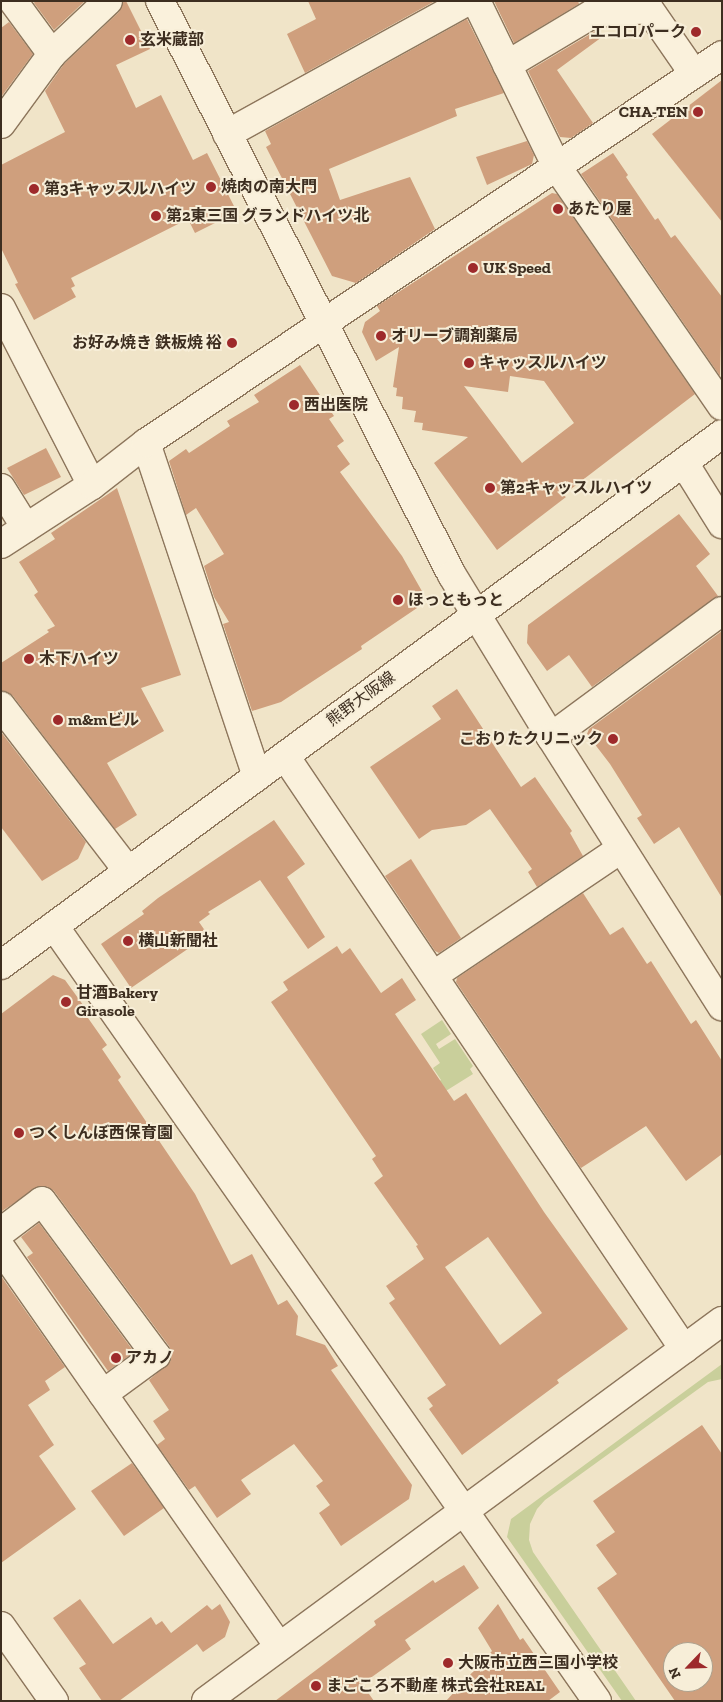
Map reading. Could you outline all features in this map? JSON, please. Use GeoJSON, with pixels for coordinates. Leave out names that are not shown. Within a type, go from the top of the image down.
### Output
{"type":"FeatureCollection","features":[{"type":"Feature","properties":{"kind":"street"},"geometry":{"type":"LineString","coordinates":[[13,1],[52,54]]}},
{"type":"Feature","properties":{"kind":"street"},"geometry":{"type":"LineString","coordinates":[[1,124],[52,54],[108,1]]}},
{"type":"Feature","properties":{"kind":"street"},"geometry":{"type":"LineString","coordinates":[[160,1],[452,575],[621,849],[722,1006]]}},
{"type":"Feature","properties":{"kind":"street"},"geometry":{"type":"LineString","coordinates":[[227,134],[468,1]]}},
{"type":"Feature","properties":{"kind":"street"},"geometry":{"type":"LineString","coordinates":[[476,1],[557,167],[722,406]]}},
{"type":"Feature","properties":{"kind":"street"},"geometry":{"type":"LineString","coordinates":[[507,65],[594,13],[649,9],[694,74]]}},
{"type":"Feature","properties":{"kind":"street"},"geometry":{"type":"LineString","coordinates":[[1,544],[92,485],[146,444],[722,55]]}},
{"type":"Feature","properties":{"kind":"street"},"geometry":{"type":"LineString","coordinates":[[1,308],[92,485]]}},
{"type":"Feature","properties":{"kind":"street","name":"熊野大阪線"},"geometry":{"type":"LineString","coordinates":[[1,965],[722,434]]}},
{"type":"Feature","properties":{"kind":"street"},"geometry":{"type":"LineString","coordinates":[[146,444],[257,776]]}},
{"type":"Feature","properties":{"kind":"street"},"geometry":{"type":"LineString","coordinates":[[684,463],[722,524]]}},
{"type":"Feature","properties":{"kind":"street"},"geometry":{"type":"LineString","coordinates":[[1,488],[26,528]]}},
{"type":"Feature","properties":{"kind":"street"},"geometry":{"type":"LineString","coordinates":[[551,737],[722,611]]}},
{"type":"Feature","properties":{"kind":"street"},"geometry":{"type":"LineString","coordinates":[[1,706],[128,871]]}},
{"type":"Feature","properties":{"kind":"street"},"geometry":{"type":"LineString","coordinates":[[285,756],[684,1349]]}},
{"type":"Feature","properties":{"kind":"street"},"geometry":{"type":"LineString","coordinates":[[434,975],[621,849]]}},
{"type":"Feature","properties":{"kind":"street"},"geometry":{"type":"LineString","coordinates":[[54,926],[597,1701]]}},
{"type":"Feature","properties":{"kind":"street"},"geometry":{"type":"LineString","coordinates":[[1,1232],[42,1201],[156,1355],[103,1394]]}},
{"type":"Feature","properties":{"kind":"street"},"geometry":{"type":"LineString","coordinates":[[1,1248],[279,1646]]}},
{"type":"Feature","properties":{"kind":"street"},"geometry":{"type":"LineString","coordinates":[[206,1701],[722,1321]]}},
{"type":"Feature","properties":{"kind":"street"},"geometry":{"type":"LineString","coordinates":[[1,1626],[54,1701]]}},
{"type":"Feature","properties":{"kind":"green space"},"geometry":{"type":"Polygon","coordinates":[[[442,1020],[451,1034],[436,1044],[439,1049],[455,1039],[473,1066],[470,1069],[473,1074],[441,1094],[435,1084],[441,1080],[433,1068],[440,1063],[421,1034],[442,1020]]]}},
{"type":"Feature","properties":{"kind":"green space"},"geometry":{"type":"Polygon","coordinates":[[[722,1364],[722,1379],[708,1382],[545,1500],[537,1509],[530,1524],[529,1540],[533,1552],[636,1701],[622,1701],[507,1537],[511,1519],[722,1364]]]}},
{"type":"Feature","properties":{"kind":"building"},"geometry":{"type":"Polygon","coordinates":[[[35,1],[85,1],[54,30],[34,3],[35,1]]]}},
{"type":"Feature","properties":{"kind":"building"},"geometry":{"type":"Polygon","coordinates":[[[123,1],[126,1],[150,49],[116,65],[136,108],[161,95],[193,160],[207,153],[237,212],[195,233],[188,219],[71,278],[75,286],[71,288],[76,297],[34,320],[15,284],[18,283],[1,248],[1,165],[65,132],[45,91],[64,64],[119,12],[123,1]]]}},
{"type":"Feature","properties":{"kind":"building"},"geometry":{"type":"Polygon","coordinates":[[[308,1],[435,1],[305,73],[287,34],[316,19],[308,1]]]}},
{"type":"Feature","properties":{"kind":"building"},"geometry":{"type":"Polygon","coordinates":[[[494,1],[578,1],[579,4],[514,43],[494,1]]]}},
{"type":"Feature","properties":{"kind":"building"},"geometry":{"type":"Polygon","coordinates":[[[467,19],[504,93],[455,109],[457,116],[329,169],[340,200],[410,177],[435,229],[356,283],[332,276],[266,147],[271,144],[265,131],[467,19]]]}},
{"type":"Feature","properties":{"kind":"building"},"geometry":{"type":"Polygon","coordinates":[[[9,22],[33,54],[1,97],[1,28],[9,22]]]}},
{"type":"Feature","properties":{"kind":"building"},"geometry":{"type":"Polygon","coordinates":[[[597,30],[602,37],[557,70],[593,123],[571,138],[560,137],[528,71],[597,30]]]}},
{"type":"Feature","properties":{"kind":"building"},"geometry":{"type":"Polygon","coordinates":[[[722,80],[722,222],[652,134],[722,80]]]}},
{"type":"Feature","properties":{"kind":"building"},"geometry":{"type":"Polygon","coordinates":[[[527,141],[534,155],[532,164],[487,185],[476,157],[527,141]]]}},
{"type":"Feature","properties":{"kind":"building"},"geometry":{"type":"Polygon","coordinates":[[[613,153],[628,175],[626,177],[655,220],[658,218],[671,238],[675,235],[722,297],[720,376],[581,174],[613,153]]]}},
{"type":"Feature","properties":{"kind":"building"},"geometry":{"type":"Polygon","coordinates":[[[552,193],[557,194],[695,394],[563,495],[566,497],[497,550],[434,463],[468,437],[422,430],[423,423],[414,422],[416,411],[402,409],[403,397],[396,396],[397,388],[393,387],[399,347],[376,361],[362,332],[365,322],[380,311],[377,306],[552,193]],[[510,376],[508,392],[464,386],[522,463],[574,423],[544,381],[510,376]]]}},
{"type":"Feature","properties":{"kind":"building"},"geometry":{"type":"Polygon","coordinates":[[[300,365],[334,416],[329,419],[344,441],[337,446],[350,464],[340,472],[402,556],[423,593],[417,608],[361,646],[362,649],[281,702],[252,711],[223,624],[229,622],[214,597],[204,566],[224,554],[196,508],[186,515],[169,461],[186,449],[189,453],[230,426],[227,421],[259,402],[254,395],[300,365]]]}},
{"type":"Feature","properties":{"kind":"building"},"geometry":{"type":"Polygon","coordinates":[[[46,448],[61,477],[24,495],[7,468],[46,448]]]}},
{"type":"Feature","properties":{"kind":"building"},"geometry":{"type":"Polygon","coordinates":[[[117,488],[181,675],[141,688],[164,731],[107,763],[137,815],[115,829],[13,696],[1,691],[1,663],[49,632],[47,630],[55,626],[34,595],[38,592],[19,562],[55,539],[51,533],[117,488]]]}},
{"type":"Feature","properties":{"kind":"building"},"geometry":{"type":"Polygon","coordinates":[[[679,514],[710,554],[696,566],[718,596],[592,687],[569,655],[547,671],[527,643],[528,625],[679,514]]]}},
{"type":"Feature","properties":{"kind":"building"},"geometry":{"type":"Polygon","coordinates":[[[722,631],[722,898],[679,827],[654,844],[637,818],[642,815],[610,764],[587,734],[589,729],[722,631]]]}},
{"type":"Feature","properties":{"kind":"building"},"geometry":{"type":"Polygon","coordinates":[[[457,689],[521,787],[535,777],[572,831],[570,833],[583,856],[537,887],[528,872],[532,869],[490,809],[466,825],[432,830],[419,839],[370,767],[441,719],[432,706],[457,689]]]}},
{"type":"Feature","properties":{"kind":"building"},"geometry":{"type":"Polygon","coordinates":[[[1,732],[86,842],[78,859],[42,881],[1,827],[1,732]]]}},
{"type":"Feature","properties":{"kind":"building"},"geometry":{"type":"Polygon","coordinates":[[[274,820],[305,864],[287,877],[325,937],[308,949],[260,880],[208,912],[210,914],[199,922],[208,935],[131,988],[101,944],[144,914],[142,911],[158,898],[274,820]]]}},
{"type":"Feature","properties":{"kind":"building"},"geometry":{"type":"Polygon","coordinates":[[[411,859],[461,938],[439,953],[435,951],[385,876],[411,859]]]}},
{"type":"Feature","properties":{"kind":"building"},"geometry":{"type":"Polygon","coordinates":[[[583,893],[610,935],[623,927],[647,964],[651,961],[691,1024],[696,1020],[722,1061],[722,1154],[686,1181],[646,1126],[581,1168],[456,982],[457,978],[583,893]]]}},
{"type":"Feature","properties":{"kind":"building"},"geometry":{"type":"Polygon","coordinates":[[[337,946],[342,954],[350,948],[381,993],[402,978],[416,1000],[395,1014],[454,1101],[466,1093],[544,1212],[628,1329],[557,1380],[559,1383],[462,1455],[429,1409],[433,1406],[427,1398],[446,1385],[389,1303],[395,1299],[386,1286],[424,1259],[416,1246],[418,1245],[374,1183],[383,1176],[372,1159],[376,1156],[271,1002],[288,990],[283,982],[337,946]],[[488,1237],[445,1267],[500,1345],[542,1313],[488,1237]]]}},
{"type":"Feature","properties":{"kind":"building"},"geometry":{"type":"Polygon","coordinates":[[[53,975],[65,980],[91,1016],[88,1018],[107,1045],[102,1049],[121,1077],[118,1080],[195,1194],[231,1265],[252,1254],[278,1305],[287,1300],[298,1316],[296,1335],[325,1345],[338,1366],[331,1370],[412,1485],[409,1499],[341,1546],[319,1513],[330,1505],[316,1486],[323,1481],[294,1444],[241,1480],[251,1494],[217,1518],[195,1486],[189,1490],[157,1445],[165,1439],[153,1421],[169,1410],[149,1380],[170,1362],[172,1354],[169,1346],[54,1191],[48,1187],[40,1186],[1,1210],[1,1014],[53,975]]]}},
{"type":"Feature","properties":{"kind":"building"},"geometry":{"type":"Polygon","coordinates":[[[39,1223],[134,1352],[108,1371],[27,1257],[33,1253],[21,1237],[39,1223]]]}},
{"type":"Feature","properties":{"kind":"building"},"geometry":{"type":"Polygon","coordinates":[[[1,1276],[65,1367],[45,1381],[50,1390],[28,1405],[54,1445],[39,1456],[76,1509],[1,1563],[1,1276]]]}},
{"type":"Feature","properties":{"kind":"building"},"geometry":{"type":"Polygon","coordinates":[[[702,1425],[722,1454],[722,1701],[675,1701],[669,1692],[713,1692],[713,1642],[663,1642],[663,1684],[597,1588],[617,1574],[596,1545],[615,1532],[593,1501],[702,1425]]]}},
{"type":"Feature","properties":{"kind":"building"},"geometry":{"type":"Polygon","coordinates":[[[132,1463],[164,1508],[124,1536],[91,1491],[132,1463]]]}},
{"type":"Feature","properties":{"kind":"building"},"geometry":{"type":"Polygon","coordinates":[[[464,1565],[479,1588],[405,1640],[411,1649],[362,1684],[374,1701],[275,1701],[376,1625],[374,1621],[433,1580],[435,1583],[464,1565]]]}},
{"type":"Feature","properties":{"kind":"building"},"geometry":{"type":"Polygon","coordinates":[[[80,1599],[113,1644],[151,1617],[156,1625],[162,1621],[171,1633],[207,1605],[212,1610],[220,1604],[230,1622],[225,1637],[203,1652],[197,1644],[119,1701],[102,1701],[79,1668],[86,1664],[53,1618],[80,1599]]]}},
{"type":"Feature","properties":{"kind":"building"},"geometry":{"type":"Polygon","coordinates":[[[498,1604],[520,1640],[523,1638],[560,1692],[548,1701],[446,1701],[492,1651],[478,1628],[498,1604]]]}},
{"type":"Feature","properties":{"kind":"place","name":"エコロパーク"},"geometry":{"type":"Point","coordinates":[696,32]}},
{"type":"Feature","properties":{"kind":"place","name":"玄米蔵部"},"geometry":{"type":"Point","coordinates":[130,40]}},
{"type":"Feature","properties":{"kind":"place","name":"CHA-TEN"},"geometry":{"type":"Point","coordinates":[698,112]}},
{"type":"Feature","properties":{"kind":"place","name":"焼肉の南大門"},"geometry":{"type":"Point","coordinates":[211,187]}},
{"type":"Feature","properties":{"kind":"place","name":"第3キャッスルハイツ"},"geometry":{"type":"Point","coordinates":[34,189]}},
{"type":"Feature","properties":{"kind":"place","name":"あたり屋"},"geometry":{"type":"Point","coordinates":[558,209]}},
{"type":"Feature","properties":{"kind":"place","name":"第2東三国 グランドハイツ北"},"geometry":{"type":"Point","coordinates":[156,216]}},
{"type":"Feature","properties":{"kind":"place","name":"UK Speed"},"geometry":{"type":"Point","coordinates":[473,268]}},
{"type":"Feature","properties":{"kind":"place","name":"オリーブ調剤薬局"},"geometry":{"type":"Point","coordinates":[381,336]}},
{"type":"Feature","properties":{"kind":"place","name":"お好み焼き 鉄板焼 裕"},"geometry":{"type":"Point","coordinates":[232,343]}},
{"type":"Feature","properties":{"kind":"place","name":"キャッスルハイツ"},"geometry":{"type":"Point","coordinates":[469,363]}},
{"type":"Feature","properties":{"kind":"place","name":"西出医院"},"geometry":{"type":"Point","coordinates":[294,405]}},
{"type":"Feature","properties":{"kind":"place","name":"第2キャッスルハイツ"},"geometry":{"type":"Point","coordinates":[490,488]}},
{"type":"Feature","properties":{"kind":"place","name":"ほっともっと"},"geometry":{"type":"Point","coordinates":[398,600]}},
{"type":"Feature","properties":{"kind":"place","name":"木下ハイツ"},"geometry":{"type":"Point","coordinates":[29,659]}},
{"type":"Feature","properties":{"kind":"place","name":"m&mビル"},"geometry":{"type":"Point","coordinates":[58,720]}},
{"type":"Feature","properties":{"kind":"place","name":"こおりたクリニック"},"geometry":{"type":"Point","coordinates":[613,739]}},
{"type":"Feature","properties":{"kind":"place","name":"横山新聞社"},"geometry":{"type":"Point","coordinates":[128,941]}},
{"type":"Feature","properties":{"kind":"place","name":"甘酒Bakery Girasole"},"geometry":{"type":"Point","coordinates":[66,1002]}},
{"type":"Feature","properties":{"kind":"place","name":"つくしんぼ西保育園"},"geometry":{"type":"Point","coordinates":[19,1133]}},
{"type":"Feature","properties":{"kind":"place","name":"アカノ"},"geometry":{"type":"Point","coordinates":[116,1358]}},
{"type":"Feature","properties":{"kind":"place","name":"大阪市立西三国小学校"},"geometry":{"type":"Point","coordinates":[448,1663]}},
{"type":"Feature","properties":{"kind":"place","name":"まごころ不動産 株式会社REAL"},"geometry":{"type":"Point","coordinates":[316,1686]}}]}
